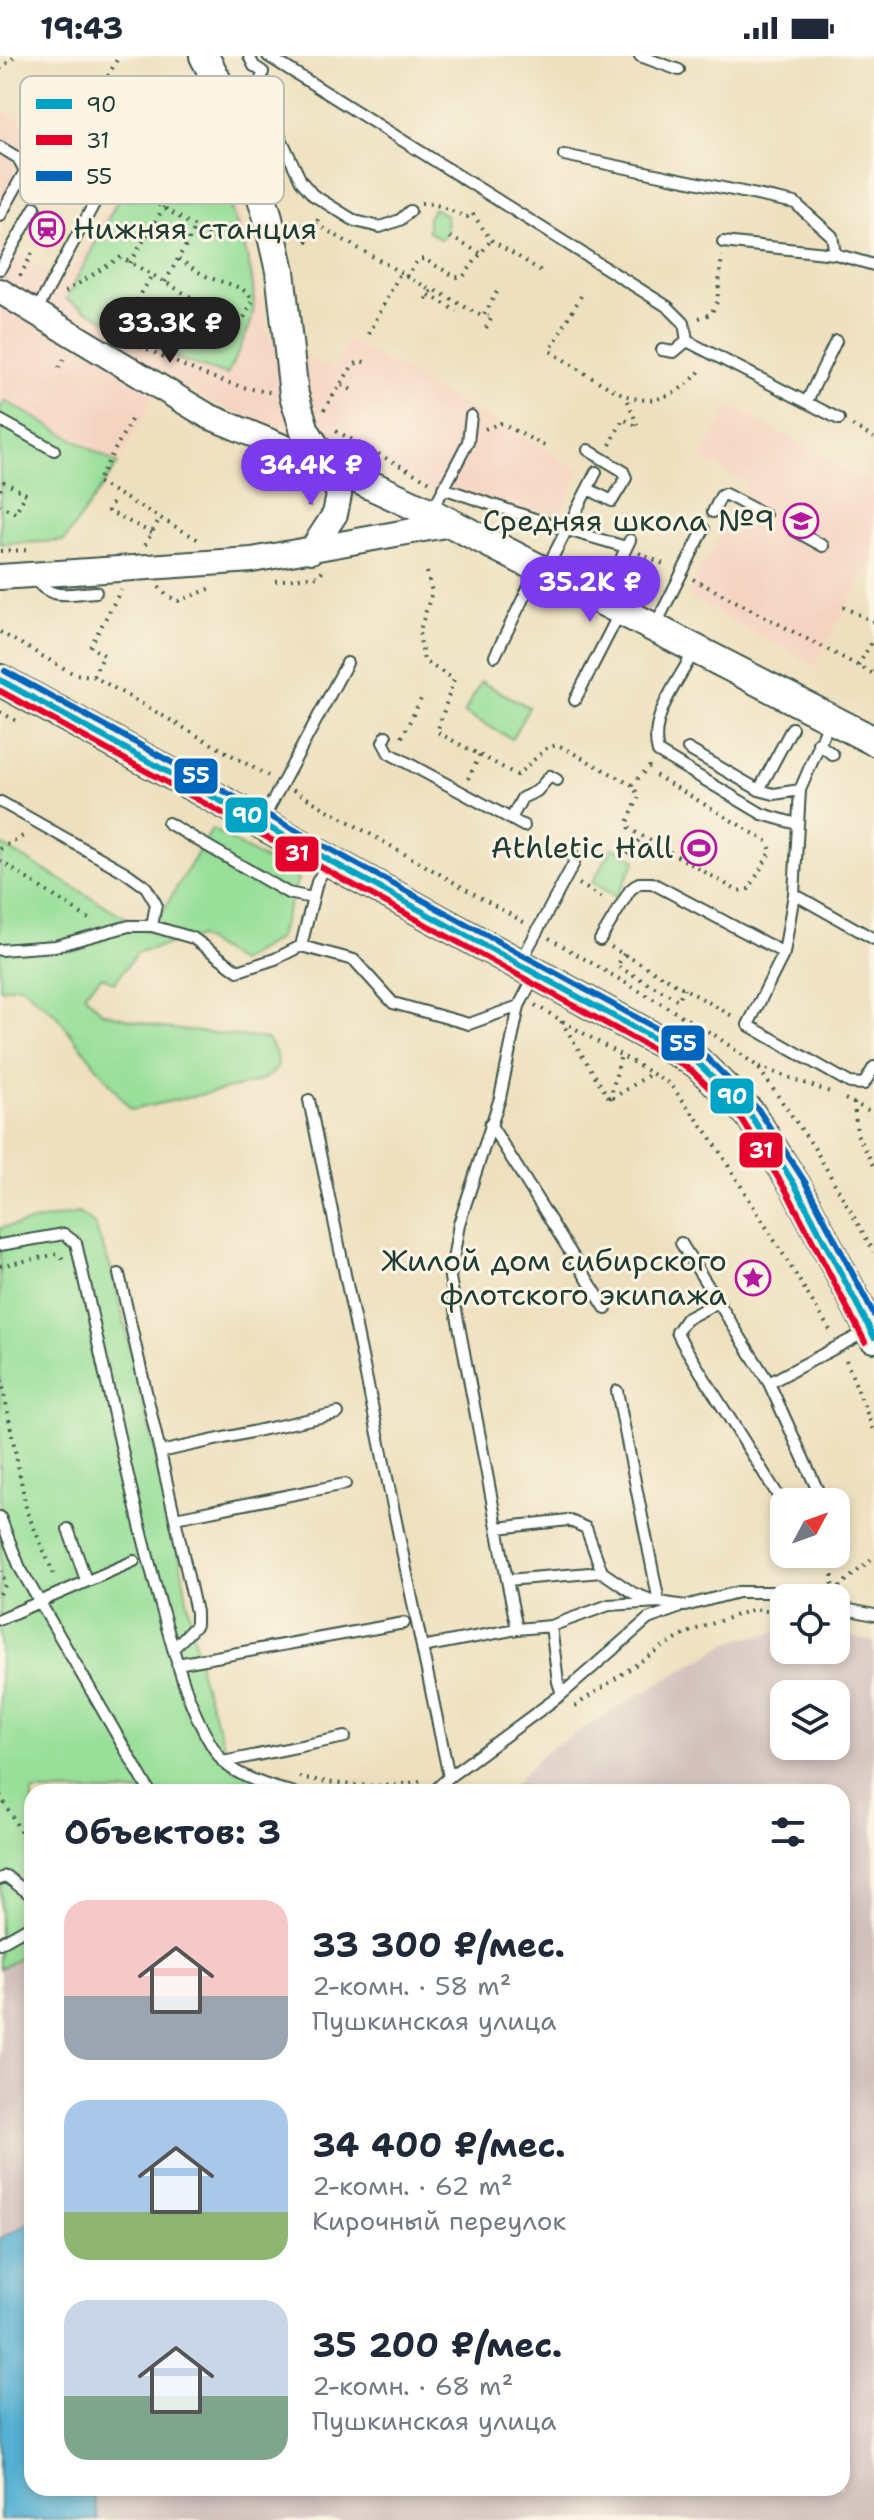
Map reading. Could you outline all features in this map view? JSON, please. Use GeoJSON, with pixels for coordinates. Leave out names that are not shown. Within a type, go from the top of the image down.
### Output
{"type":"FeatureCollection","features":[{"type":"Feature","properties":{"kind":"main road"},"geometry":{"type":"LineString","coordinates":[[204,56],[214,76]]}},
{"type":"Feature","properties":{"kind":"main road"},"geometry":{"type":"LineString","coordinates":[[264,204],[280,271],[294,395],[305,431],[327,465],[442,508],[542,570],[695,649],[824,730],[874,741]]}},
{"type":"Feature","properties":{"kind":"main road"},"geometry":{"type":"LineString","coordinates":[[0,680],[329,860],[524,985],[697,1062],[750,1114],[796,1187],[872,1333]]}},
{"type":"Feature","properties":{"kind":"street"},"geometry":{"type":"LineString","coordinates":[[10,284],[36,312],[208,416],[327,465],[339,495],[335,514],[311,551]]}},
{"type":"Feature","properties":{"kind":"street"},"geometry":{"type":"LineString","coordinates":[[0,577],[252,560],[311,551],[442,508]]}},
{"type":"Feature","properties":{"kind":"lane"},"geometry":{"type":"LineString","coordinates":[[249,56],[254,66],[263,72],[262,76]]}},
{"type":"Feature","properties":{"kind":"lane"},"geometry":{"type":"LineString","coordinates":[[268,56],[668,307],[684,323],[687,341]]}},
{"type":"Feature","properties":{"kind":"lane"},"geometry":{"type":"LineString","coordinates":[[640,56],[679,70]]}},
{"type":"Feature","properties":{"kind":"lane"},"geometry":{"type":"LineString","coordinates":[[284,145],[301,181],[313,195],[355,221],[380,227],[400,220],[410,211]]}},
{"type":"Feature","properties":{"kind":"lane"},"geometry":{"type":"LineString","coordinates":[[0,147],[20,162]]}},
{"type":"Feature","properties":{"kind":"lane"},"geometry":{"type":"LineString","coordinates":[[564,155],[795,203],[832,236],[835,254]]}},
{"type":"Feature","properties":{"kind":"lane"},"geometry":{"type":"LineString","coordinates":[[0,216],[20,180]]}},
{"type":"Feature","properties":{"kind":"lane"},"geometry":{"type":"LineString","coordinates":[[36,312],[94,204]]}},
{"type":"Feature","properties":{"kind":"lane"},"geometry":{"type":"LineString","coordinates":[[0,269],[35,207]]}},
{"type":"Feature","properties":{"kind":"lane"},"geometry":{"type":"LineString","coordinates":[[723,242],[835,254],[874,265]]}},
{"type":"Feature","properties":{"kind":"lane"},"geometry":{"type":"LineString","coordinates":[[662,350],[674,352],[687,341]]}},
{"type":"Feature","properties":{"kind":"lane"},"geometry":{"type":"LineString","coordinates":[[687,341],[839,419]]}},
{"type":"Feature","properties":{"kind":"lane"},"geometry":{"type":"LineString","coordinates":[[807,401],[836,341]]}},
{"type":"Feature","properties":{"kind":"lane"},"geometry":{"type":"LineString","coordinates":[[471,416],[468,442],[442,508],[628,543],[611,606],[575,700]]}},
{"type":"Feature","properties":{"kind":"lane"},"geometry":{"type":"LineString","coordinates":[[0,420],[54,450]]}},
{"type":"Feature","properties":{"kind":"lane"},"geometry":{"type":"LineString","coordinates":[[588,450],[623,471],[626,478],[612,501],[588,489]]}},
{"type":"Feature","properties":{"kind":"lane"},"geometry":{"type":"LineString","coordinates":[[495,656],[567,530],[596,472]]}},
{"type":"Feature","properties":{"kind":"lane"},"geometry":{"type":"LineString","coordinates":[[713,512],[725,494],[765,515]]}},
{"type":"Feature","properties":{"kind":"lane"},"geometry":{"type":"LineString","coordinates":[[654,627],[704,529]]}},
{"type":"Feature","properties":{"kind":"lane"},"geometry":{"type":"LineString","coordinates":[[794,530],[823,546]]}},
{"type":"Feature","properties":{"kind":"lane"},"geometry":{"type":"LineString","coordinates":[[32,574],[40,588],[50,594],[96,592]]}},
{"type":"Feature","properties":{"kind":"lane"},"geometry":{"type":"LineString","coordinates":[[695,649],[658,718],[653,736],[658,752],[762,814],[797,824]]}},
{"type":"Feature","properties":{"kind":"lane"},"geometry":{"type":"LineString","coordinates":[[261,823],[347,663]]}},
{"type":"Feature","properties":{"kind":"lane"},"geometry":{"type":"LineString","coordinates":[[759,790],[792,728]]}},
{"type":"Feature","properties":{"kind":"lane"},"geometry":{"type":"LineString","coordinates":[[824,730],[833,755]]}},
{"type":"Feature","properties":{"kind":"lane"},"geometry":{"type":"LineString","coordinates":[[824,730],[800,790],[794,894],[784,953],[748,1025],[850,1083],[864,1084],[874,1067]]}},
{"type":"Feature","properties":{"kind":"lane"},"geometry":{"type":"LineString","coordinates":[[386,736],[383,742],[389,753],[524,826]]}},
{"type":"Feature","properties":{"kind":"lane"},"geometry":{"type":"LineString","coordinates":[[688,749],[759,790],[774,794],[800,790]]}},
{"type":"Feature","properties":{"kind":"lane"},"geometry":{"type":"LineString","coordinates":[[511,819],[522,798],[537,791],[547,777],[557,780]]}},
{"type":"Feature","properties":{"kind":"lane"},"geometry":{"type":"LineString","coordinates":[[1,802],[146,887],[156,904],[152,926]]}},
{"type":"Feature","properties":{"kind":"lane"},"geometry":{"type":"LineString","coordinates":[[168,823],[288,893],[312,898]]}},
{"type":"Feature","properties":{"kind":"lane"},"geometry":{"type":"LineString","coordinates":[[517,1629],[450,1278],[459,1224],[500,1098],[537,931],[574,863],[572,853],[564,848]]}},
{"type":"Feature","properties":{"kind":"lane"},"geometry":{"type":"LineString","coordinates":[[301,946],[312,898],[329,860]]}},
{"type":"Feature","properties":{"kind":"lane"},"geometry":{"type":"LineString","coordinates":[[600,940],[630,890],[639,883],[652,883],[784,953]]}},
{"type":"Feature","properties":{"kind":"lane"},"geometry":{"type":"LineString","coordinates":[[794,894],[874,939]]}},
{"type":"Feature","properties":{"kind":"lane"},"geometry":{"type":"LineString","coordinates":[[0,950],[55,946],[129,926],[152,926],[193,938],[238,971],[275,959],[301,946],[354,960],[393,1003],[469,1024],[524,985]]}},
{"type":"Feature","properties":{"kind":"lane"},"geometry":{"type":"LineString","coordinates":[[309,1100],[449,1777]]}},
{"type":"Feature","properties":{"kind":"lane"},"geometry":{"type":"LineString","coordinates":[[490,1124],[606,1309]]}},
{"type":"Feature","properties":{"kind":"lane"},"geometry":{"type":"LineString","coordinates":[[0,1245],[64,1234],[76,1243],[147,1555],[177,1664],[206,1735],[223,1762],[264,1784]]}},
{"type":"Feature","properties":{"kind":"lane"},"geometry":{"type":"LineString","coordinates":[[681,1243],[769,1383],[817,1488]]}},
{"type":"Feature","properties":{"kind":"lane"},"geometry":{"type":"LineString","coordinates":[[119,1274],[196,1612],[196,1625],[173,1649]]}},
{"type":"Feature","properties":{"kind":"lane"},"geometry":{"type":"LineString","coordinates":[[718,1302],[686,1319],[677,1332],[773,1488]]}},
{"type":"Feature","properties":{"kind":"lane"},"geometry":{"type":"LineString","coordinates":[[769,1383],[839,1346],[872,1333]]}},
{"type":"Feature","properties":{"kind":"lane"},"geometry":{"type":"LineString","coordinates":[[617,1391],[659,1602]]}},
{"type":"Feature","properties":{"kind":"lane"},"geometry":{"type":"LineString","coordinates":[[160,1452],[338,1413]]}},
{"type":"Feature","properties":{"kind":"lane"},"geometry":{"type":"LineString","coordinates":[[175,1518],[345,1484]]}},
{"type":"Feature","properties":{"kind":"lane"},"geometry":{"type":"LineString","coordinates":[[0,1517],[20,1568],[145,1784]]}},
{"type":"Feature","properties":{"kind":"lane"},"geometry":{"type":"LineString","coordinates":[[498,1528],[568,1520],[586,1528],[602,1572],[633,1593],[659,1602],[685,1606]]}},
{"type":"Feature","properties":{"kind":"lane"},"geometry":{"type":"LineString","coordinates":[[68,1529],[86,1580]]}},
{"type":"Feature","properties":{"kind":"lane"},"geometry":{"type":"LineString","coordinates":[[0,1619],[134,1561]]}},
{"type":"Feature","properties":{"kind":"lane"},"geometry":{"type":"LineString","coordinates":[[507,1580],[602,1572]]}},
{"type":"Feature","properties":{"kind":"lane"},"geometry":{"type":"LineString","coordinates":[[442,1784],[562,1694],[648,1619],[738,1592],[770,1592]]}},
{"type":"Feature","properties":{"kind":"lane"},"geometry":{"type":"LineString","coordinates":[[422,1647],[517,1629],[551,1626],[609,1605],[659,1602]]}},
{"type":"Feature","properties":{"kind":"lane"},"geometry":{"type":"LineString","coordinates":[[850,1610],[874,1615]]}},
{"type":"Feature","properties":{"kind":"lane"},"geometry":{"type":"LineString","coordinates":[[177,1664],[404,1623]]}},
{"type":"Feature","properties":{"kind":"lane"},"geometry":{"type":"LineString","coordinates":[[551,1626],[562,1694]]}},
{"type":"Feature","properties":{"kind":"lane"},"geometry":{"type":"LineString","coordinates":[[223,1762],[345,1737]]}},
{"type":"Feature","properties":{"kind":"lane"},"geometry":{"type":"LineString","coordinates":[[0,1879],[6,1876],[24,1889]]}},
{"type":"Feature","properties":{"kind":"lane"},"geometry":{"type":"LineString","coordinates":[[0,1943],[24,1930]]}},
{"type":"Feature","properties":{"kind":"path"},"geometry":{"type":"LineString","coordinates":[[0,69],[15,56]]}},
{"type":"Feature","properties":{"kind":"path"},"geometry":{"type":"LineString","coordinates":[[108,76],[119,56]]}},
{"type":"Feature","properties":{"kind":"path"},"geometry":{"type":"LineString","coordinates":[[432,202],[467,217],[472,213],[491,240],[543,272]]}},
{"type":"Feature","properties":{"kind":"path"},"geometry":{"type":"LineString","coordinates":[[159,204],[215,239]]}},
{"type":"Feature","properties":{"kind":"path"},"geometry":{"type":"LineString","coordinates":[[130,263],[164,207]]}},
{"type":"Feature","properties":{"kind":"path"},"geometry":{"type":"LineString","coordinates":[[292,227],[303,225],[308,241],[316,224],[400,273],[457,311]]}},
{"type":"Feature","properties":{"kind":"path"},"geometry":{"type":"LineString","coordinates":[[165,282],[196,227]]}},
{"type":"Feature","properties":{"kind":"path"},"geometry":{"type":"LineString","coordinates":[[450,237],[480,253]]}},
{"type":"Feature","properties":{"kind":"path"},"geometry":{"type":"LineString","coordinates":[[406,277],[418,260],[424,259],[456,277],[463,277],[491,240]]}},
{"type":"Feature","properties":{"kind":"path"},"geometry":{"type":"LineString","coordinates":[[684,323],[711,314],[717,302],[723,242]]}},
{"type":"Feature","properties":{"kind":"path"},"geometry":{"type":"LineString","coordinates":[[10,284],[33,252]]}},
{"type":"Feature","properties":{"kind":"path"},"geometry":{"type":"LineString","coordinates":[[57,298],[121,257],[237,322],[243,320],[253,301],[250,295],[178,259]]}},
{"type":"Feature","properties":{"kind":"path"},"geometry":{"type":"LineString","coordinates":[[369,334],[400,273]]}},
{"type":"Feature","properties":{"kind":"path"},"geometry":{"type":"LineString","coordinates":[[117,335],[152,275]]}},
{"type":"Feature","properties":{"kind":"path"},"geometry":{"type":"LineString","coordinates":[[485,316],[499,288]]}},
{"type":"Feature","properties":{"kind":"path"},"geometry":{"type":"LineString","coordinates":[[429,295],[492,317],[486,328]]}},
{"type":"Feature","properties":{"kind":"path"},"geometry":{"type":"LineString","coordinates":[[581,296],[550,351],[625,395],[641,400],[675,393],[692,382],[711,355]]}},
{"type":"Feature","properties":{"kind":"path"},"geometry":{"type":"LineString","coordinates":[[105,327],[177,363],[256,391],[294,395]]}},
{"type":"Feature","properties":{"kind":"path"},"geometry":{"type":"LineString","coordinates":[[59,368],[66,356]]}},
{"type":"Feature","properties":{"kind":"path"},"geometry":{"type":"LineString","coordinates":[[331,403],[353,365],[361,361],[370,364]]}},
{"type":"Feature","properties":{"kind":"path"},"geometry":{"type":"LineString","coordinates":[[342,385],[354,391]]}},
{"type":"Feature","properties":{"kind":"path"},"geometry":{"type":"LineString","coordinates":[[603,459],[623,419],[638,427],[625,395]]}},
{"type":"Feature","properties":{"kind":"path"},"geometry":{"type":"LineString","coordinates":[[839,419],[874,438]]}},
{"type":"Feature","properties":{"kind":"path"},"geometry":{"type":"LineString","coordinates":[[131,420],[97,482],[192,534],[203,544]]}},
{"type":"Feature","properties":{"kind":"path"},"geometry":{"type":"LineString","coordinates":[[480,439],[487,427],[500,423],[549,448]]}},
{"type":"Feature","properties":{"kind":"path"},"geometry":{"type":"LineString","coordinates":[[0,490],[4,482],[26,494],[15,513],[0,505]]}},
{"type":"Feature","properties":{"kind":"path"},"geometry":{"type":"LineString","coordinates":[[112,503],[108,511],[151,535],[161,518]]}},
{"type":"Feature","properties":{"kind":"path"},"geometry":{"type":"LineString","coordinates":[[628,543],[874,674]]}},
{"type":"Feature","properties":{"kind":"path"},"geometry":{"type":"LineString","coordinates":[[427,572],[432,592],[419,633],[424,661],[454,679],[437,732],[480,755],[476,763]]}},
{"type":"Feature","properties":{"kind":"path"},"geometry":{"type":"LineString","coordinates":[[166,595],[174,599]]}},
{"type":"Feature","properties":{"kind":"path"},"geometry":{"type":"LineString","coordinates":[[843,607],[874,622]]}},
{"type":"Feature","properties":{"kind":"path"},"geometry":{"type":"LineString","coordinates":[[93,676],[104,655],[90,647],[99,631]]}},
{"type":"Feature","properties":{"kind":"path"},"geometry":{"type":"LineString","coordinates":[[0,632],[74,674],[93,676],[537,931]]}},
{"type":"Feature","properties":{"kind":"path"},"geometry":{"type":"LineString","coordinates":[[858,666],[874,638]]}},
{"type":"Feature","properties":{"kind":"path"},"geometry":{"type":"LineString","coordinates":[[393,755],[421,699]]}},
{"type":"Feature","properties":{"kind":"path"},"geometry":{"type":"LineString","coordinates":[[632,785],[644,776],[649,767]]}},
{"type":"Feature","properties":{"kind":"path"},"geometry":{"type":"LineString","coordinates":[[619,778],[632,785],[639,796],[628,822],[630,829],[738,891],[749,889],[771,851],[768,842],[655,775]]}},
{"type":"Feature","properties":{"kind":"path"},"geometry":{"type":"LineString","coordinates":[[0,849],[23,836]]}},
{"type":"Feature","properties":{"kind":"path"},"geometry":{"type":"LineString","coordinates":[[628,855],[642,836]]}},
{"type":"Feature","properties":{"kind":"path"},"geometry":{"type":"LineString","coordinates":[[0,861],[107,931]]}},
{"type":"Feature","properties":{"kind":"path"},"geometry":{"type":"LineString","coordinates":[[587,888],[608,901]]}},
{"type":"Feature","properties":{"kind":"path"},"geometry":{"type":"LineString","coordinates":[[600,940],[748,1025]]}},
{"type":"Feature","properties":{"kind":"path"},"geometry":{"type":"LineString","coordinates":[[624,954],[617,966],[678,1000],[684,988]]}},
{"type":"Feature","properties":{"kind":"path"},"geometry":{"type":"LineString","coordinates":[[644,992],[649,983]]}},
{"type":"Feature","properties":{"kind":"path"},"geometry":{"type":"LineString","coordinates":[[524,985],[559,1019],[610,1100]]}},
{"type":"Feature","properties":{"kind":"path"},"geometry":{"type":"LineString","coordinates":[[559,1019],[670,1084],[710,1136],[839,1346],[874,1431]]}},
{"type":"Feature","properties":{"kind":"path"},"geometry":{"type":"LineString","coordinates":[[610,1100],[621,1055]]}},
{"type":"Feature","properties":{"kind":"path"},"geometry":{"type":"LineString","coordinates":[[757,1066],[822,1089]]}},
{"type":"Feature","properties":{"kind":"path"},"geometry":{"type":"LineString","coordinates":[[610,1100],[652,1073]]}},
{"type":"Feature","properties":{"kind":"path"},"geometry":{"type":"LineString","coordinates":[[850,1083],[846,1090],[853,1103],[857,1134],[874,1166]]}},
{"type":"Feature","properties":{"kind":"path"},"geometry":{"type":"LineString","coordinates":[[0,1372],[27,1512],[62,1592]]}},
{"type":"Feature","properties":{"kind":"path"},"geometry":{"type":"LineString","coordinates":[[842,1584],[874,1557]]}},
{"type":"Feature","properties":{"kind":"path"},"geometry":{"type":"LineString","coordinates":[[0,1561],[5,1585],[0,1594]]}},
{"type":"Feature","properties":{"kind":"path"},"geometry":{"type":"LineString","coordinates":[[570,1709],[662,1647],[694,1630],[754,1609],[770,1612]]}},
{"type":"Feature","properties":{"kind":"path"},"geometry":{"type":"LineString","coordinates":[[290,1775],[339,1784]]}},
{"type":"Feature","properties":{"kind":"path"},"geometry":{"type":"LineString","coordinates":[[404,1784],[420,1781],[427,1775]]}},
{"type":"Feature","properties":{"kind":"path"},"geometry":{"type":"LineString","coordinates":[[0,1795],[24,1838]]}},
{"type":"Feature","properties":{"kind":"shaded area"},"geometry":{"type":"Polygon","coordinates":[[[0,107],[20,121],[20,149],[11,185],[0,208],[0,107]]]}},
{"type":"Feature","properties":{"kind":"shaded area"},"geometry":{"type":"Polygon","coordinates":[[[110,204],[235,204],[243,222],[270,340],[334,370],[348,340],[582,470],[552,529],[458,502],[307,430],[269,429],[165,379],[111,476],[64,541],[0,544],[0,245],[65,283],[110,204]]]}},
{"type":"Feature","properties":{"kind":"shaded area","name":"Средняя школа №9"},"geometry":{"type":"Polygon","coordinates":[[[730,406],[874,484],[874,557],[815,666],[687,596],[747,484],[701,458],[730,406]]]}},
{"type":"Feature","properties":{"kind":"shaded area"},"geometry":{"type":"Polygon","coordinates":[[[770,1633],[770,1664],[850,1664],[850,1636],[874,1642],[874,2520],[98,2520],[94,2496],[850,2496],[850,1784],[515,1784],[542,1754],[732,1641],[770,1633]]]}},
{"type":"Feature","properties":{"kind":"shaded area"},"geometry":{"type":"Polygon","coordinates":[[[24,1956],[24,2226],[0,2239],[0,1969],[24,1956]]]}},
{"type":"Feature","properties":{"kind":"green space"},"geometry":{"type":"Polygon","coordinates":[[[116,204],[228,204],[249,265],[254,294],[252,318],[227,375],[183,361],[66,299],[116,204]]]}},
{"type":"Feature","properties":{"kind":"green space"},"geometry":{"type":"Polygon","coordinates":[[[433,208],[446,215],[447,232],[441,240],[428,231],[428,218],[433,208]]]}},
{"type":"Feature","properties":{"kind":"green space"},"geometry":{"type":"Polygon","coordinates":[[[5,401],[118,464],[64,541],[0,544],[0,409],[5,401]]]}},
{"type":"Feature","properties":{"kind":"green space"},"geometry":{"type":"Polygon","coordinates":[[[481,682],[529,707],[512,739],[464,713],[481,682]]]}},
{"type":"Feature","properties":{"kind":"green space"},"geometry":{"type":"Polygon","coordinates":[[[212,829],[298,879],[278,939],[239,962],[199,937],[138,952],[114,983],[102,976],[84,994],[102,1012],[163,1028],[267,1039],[278,1062],[273,1073],[250,1084],[131,1110],[55,1014],[20,985],[0,989],[0,844],[150,932],[212,829]]]}},
{"type":"Feature","properties":{"kind":"green space"},"geometry":{"type":"Polygon","coordinates":[[[613,847],[636,860],[616,897],[592,883],[613,847]]]}},
{"type":"Feature","properties":{"kind":"green space"},"geometry":{"type":"Polygon","coordinates":[[[78,1213],[94,1224],[111,1268],[176,1537],[201,1677],[232,1767],[307,1784],[24,1784],[24,1956],[0,1969],[0,1228],[78,1213]]]}},
{"type":"Feature","properties":{"kind":"water"},"geometry":{"type":"Polygon","coordinates":[[[24,2226],[24,2496],[94,2496],[98,2520],[0,2520],[0,2239],[24,2226]]]}},
{"type":"Feature","properties":{"kind":"transit line","name":"55"},"geometry":{"type":"LineString","coordinates":[[5,671],[703,1054],[758,1109],[805,1182],[874,1315]]}},
{"type":"Feature","properties":{"kind":"transit line","name":"90"},"geometry":{"type":"LineString","coordinates":[[0,680],[697,1062],[750,1114],[796,1187],[874,1337]]}},
{"type":"Feature","properties":{"kind":"transit line","name":"31"},"geometry":{"type":"LineString","coordinates":[[0,691],[691,1070],[742,1120],[787,1192],[865,1342]]}},
{"type":"Feature","properties":{"kind":"place","name":"Нижняя станция"},"geometry":{"type":"Point","coordinates":[47,229]}},
{"type":"Feature","properties":{"kind":"place","name":"Средняя школа №9"},"geometry":{"type":"Point","coordinates":[801,521]}},
{"type":"Feature","properties":{"kind":"place","name":"Athletic Hall"},"geometry":{"type":"Point","coordinates":[699,848]}},
{"type":"Feature","properties":{"kind":"place","name":"Жилой дом сибирского флотского экипажа"},"geometry":{"type":"Point","coordinates":[753,1278]}}]}
